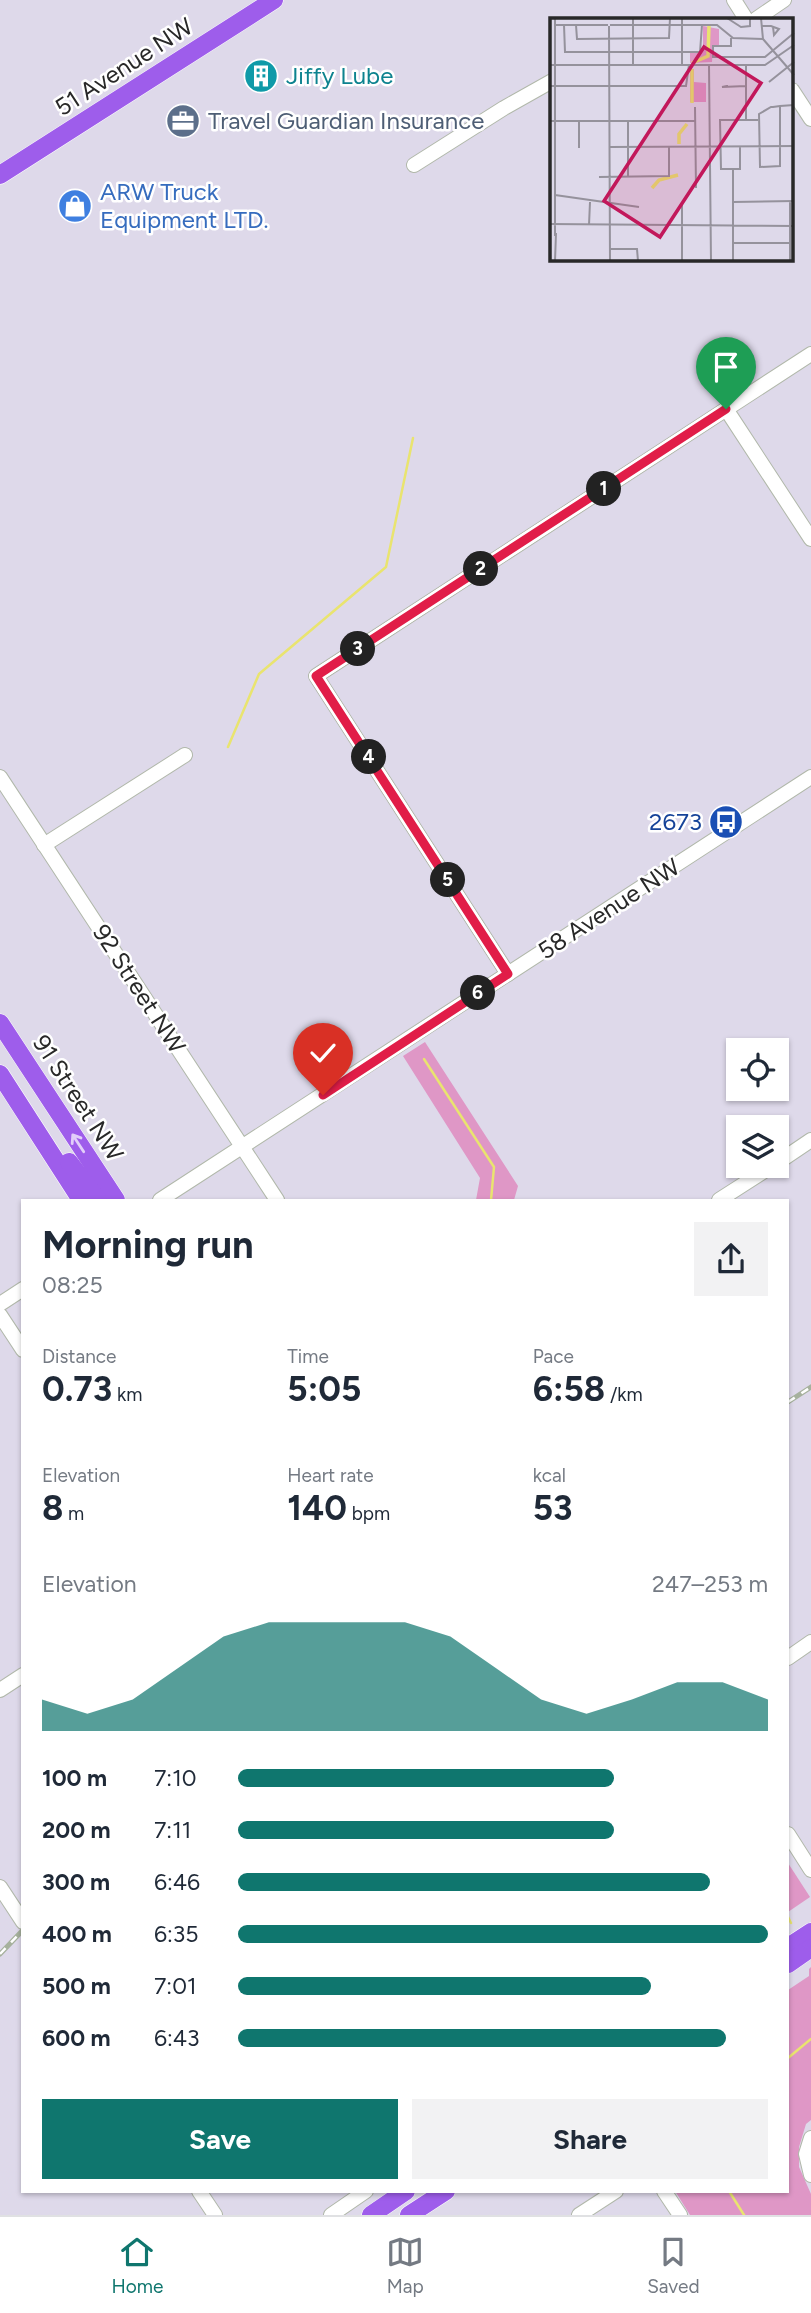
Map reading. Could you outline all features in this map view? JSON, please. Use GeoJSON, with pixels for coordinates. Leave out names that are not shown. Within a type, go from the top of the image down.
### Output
{"type":"FeatureCollection","features":[{"type":"Feature","properties":{"kind":"main road","name":"51 Avenue NW"},"geometry":{"type":"LineString","coordinates":[[0,176],[274,0]]}},
{"type":"Feature","properties":{"kind":"main road","name":"91 Street NW"},"geometry":{"type":"LineString","coordinates":[[0,1023],[115,1199]]}},
{"type":"Feature","properties":{"kind":"main road"},"geometry":{"type":"LineString","coordinates":[[0,1074],[80,1199]]}},
{"type":"Feature","properties":{"kind":"main road"},"geometry":{"type":"LineString","coordinates":[[15,1098],[36,1116],[97,1199]]}},
{"type":"Feature","properties":{"kind":"main road"},"geometry":{"type":"LineString","coordinates":[[789,1946],[811,1932]]}},
{"type":"Feature","properties":{"kind":"main road"},"geometry":{"type":"LineString","coordinates":[[789,1963],[811,1948]]}},
{"type":"Feature","properties":{"kind":"main road"},"geometry":{"type":"LineString","coordinates":[[371,2215],[403,2193]]}},
{"type":"Feature","properties":{"kind":"main road"},"geometry":{"type":"LineString","coordinates":[[409,2215],[443,2193]]}},
{"type":"Feature","properties":{"kind":"street"},"geometry":{"type":"LineString","coordinates":[[734,0],[745,18]]}},
{"type":"Feature","properties":{"kind":"street"},"geometry":{"type":"LineString","coordinates":[[758,18],[785,0]]}},
{"type":"Feature","properties":{"kind":"street"},"geometry":{"type":"LineString","coordinates":[[414,165],[550,82]]}},
{"type":"Feature","properties":{"kind":"street"},"geometry":{"type":"LineString","coordinates":[[794,93],[811,119]]}},
{"type":"Feature","properties":{"kind":"street"},"geometry":{"type":"LineString","coordinates":[[508,974],[316,676],[811,354]]}},
{"type":"Feature","properties":{"kind":"street"},"geometry":{"type":"LineString","coordinates":[[726,409],[811,538]]}},
{"type":"Feature","properties":{"kind":"street"},"geometry":{"type":"LineString","coordinates":[[44,845],[184,755]]}},
{"type":"Feature","properties":{"kind":"street","name":"92 Street NW"},"geometry":{"type":"LineString","coordinates":[[0,777],[277,1199]]}},
{"type":"Feature","properties":{"kind":"street","name":"58 Avenue NW"},"geometry":{"type":"LineString","coordinates":[[162,1199],[811,778]]}},
{"type":"Feature","properties":{"kind":"street"},"geometry":{"type":"LineString","coordinates":[[789,1155],[811,1140]]}},
{"type":"Feature","properties":{"kind":"street"},"geometry":{"type":"LineString","coordinates":[[721,1199],[753,1178]]}},
{"type":"Feature","properties":{"kind":"street"},"geometry":{"type":"LineString","coordinates":[[0,1304],[21,1290]]}},
{"type":"Feature","properties":{"kind":"street"},"geometry":{"type":"LineString","coordinates":[[0,1315],[21,1347]]}},
{"type":"Feature","properties":{"kind":"street"},"geometry":{"type":"LineString","coordinates":[[789,1657],[811,1642]]}},
{"type":"Feature","properties":{"kind":"street"},"geometry":{"type":"LineString","coordinates":[[0,1690],[21,1676]]}},
{"type":"Feature","properties":{"kind":"street"},"geometry":{"type":"LineString","coordinates":[[789,1836],[811,1870]]}},
{"type":"Feature","properties":{"kind":"street"},"geometry":{"type":"LineString","coordinates":[[0,1887],[21,1919]]}},
{"type":"Feature","properties":{"kind":"street"},"geometry":{"type":"LineString","coordinates":[[809,2144],[807,2161],[811,2175]]}},
{"type":"Feature","properties":{"kind":"street"},"geometry":{"type":"LineString","coordinates":[[200,2193],[215,2215]]}},
{"type":"Feature","properties":{"kind":"street"},"geometry":{"type":"LineString","coordinates":[[331,2215],[363,2193]]}},
{"type":"Feature","properties":{"kind":"street"},"geometry":{"type":"LineString","coordinates":[[579,2215],[613,2193]]}},
{"type":"Feature","properties":{"kind":"street"},"geometry":{"type":"LineString","coordinates":[[665,2193],[680,2215]]}},
{"type":"Feature","properties":{"kind":"shaded area"},"geometry":{"type":"Polygon","coordinates":[[[425,1042],[518,1186],[514,1199],[476,1199],[480,1178],[403,1056],[425,1042]]]}},
{"type":"Feature","properties":{"kind":"shaded area"},"geometry":{"type":"Polygon","coordinates":[[[789,1865],[810,1897],[789,1911],[789,1865]]]}},
{"type":"Feature","properties":{"kind":"shaded area"},"geometry":{"type":"Polygon","coordinates":[[[811,1967],[811,2120],[806,2124],[799,2147],[799,2167],[811,2194],[811,2215],[690,2215],[676,2193],[789,2193],[789,1989],[809,1976],[811,1967]]]}},
{"type":"Feature","properties":{"kind":"waterway"},"geometry":{"type":"LineString","coordinates":[[228,747],[259,674],[386,567],[413,438]]}},
{"type":"Feature","properties":{"kind":"waterway"},"geometry":{"type":"LineString","coordinates":[[424,1059],[494,1167],[491,1199]]}},
{"type":"Feature","properties":{"kind":"waterway"},"geometry":{"type":"LineString","coordinates":[[789,1919],[791,1923]]}},
{"type":"Feature","properties":{"kind":"waterway"},"geometry":{"type":"LineString","coordinates":[[789,2057],[811,2039]]}},
{"type":"Feature","properties":{"kind":"waterway"},"geometry":{"type":"LineString","coordinates":[[730,2193],[744,2215]]}},
{"type":"Feature","properties":{"kind":"railway"},"geometry":{"type":"LineString","coordinates":[[789,1401],[811,1387]]}},
{"type":"Feature","properties":{"kind":"railway"},"geometry":{"type":"LineString","coordinates":[[0,1954],[21,1932]]}},
{"type":"Feature","properties":{"kind":"place","name":"Jiffy Lube"},"geometry":{"type":"Point","coordinates":[261,76]}},
{"type":"Feature","properties":{"kind":"place","name":"Travel Guardian Insurance"},"geometry":{"type":"Point","coordinates":[183,121]}},
{"type":"Feature","properties":{"kind":"place","name":"ARW Truck Equipment LTD."},"geometry":{"type":"Point","coordinates":[75,206]}},
{"type":"Feature","properties":{"kind":"place","name":"2673"},"geometry":{"type":"Point","coordinates":[726,822]}},
{"type":"Feature","properties":{"kind":"route"},"geometry":{"type":"LineString","coordinates":[[323,1095],[508,974],[316,676],[726,409]]}}]}
